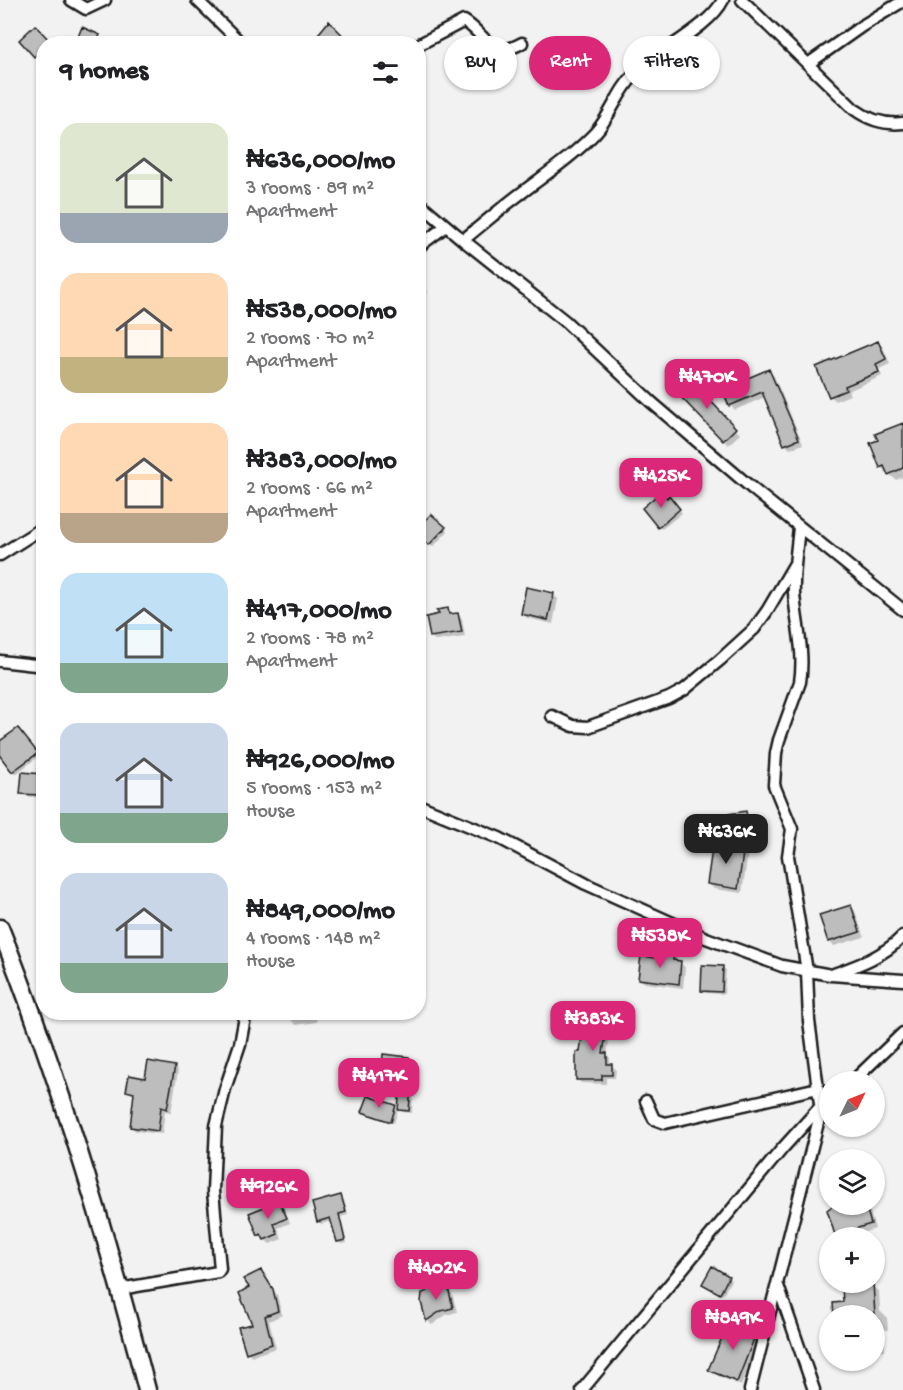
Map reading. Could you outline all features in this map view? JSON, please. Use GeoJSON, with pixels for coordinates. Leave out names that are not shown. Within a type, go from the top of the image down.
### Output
{"type":"FeatureCollection","features":[{"type":"Feature","properties":{"kind":"main road"},"geometry":{"type":"LineString","coordinates":[[0,928],[44,1045],[84,1165],[147,1390]]}},
{"type":"Feature","properties":{"kind":"street"},"geometry":{"type":"LineString","coordinates":[[71,0],[86,9],[105,0]]}},
{"type":"Feature","properties":{"kind":"street"},"geometry":{"type":"LineString","coordinates":[[197,0],[234,36]]}},
{"type":"Feature","properties":{"kind":"street"},"geometry":{"type":"LineString","coordinates":[[463,240],[518,195],[572,156],[602,125],[611,112],[617,96],[630,79],[649,61],[707,20],[723,0]]}},
{"type":"Feature","properties":{"kind":"street"},"geometry":{"type":"LineString","coordinates":[[742,0],[864,117],[877,122],[903,123]]}},
{"type":"Feature","properties":{"kind":"street"},"geometry":{"type":"LineString","coordinates":[[808,64],[862,26],[903,1]]}},
{"type":"Feature","properties":{"kind":"street"},"geometry":{"type":"LineString","coordinates":[[426,41],[464,21],[484,41],[498,48],[506,50],[522,43]]}},
{"type":"Feature","properties":{"kind":"street"},"geometry":{"type":"LineString","coordinates":[[426,209],[565,321],[650,401],[799,527],[903,610]]}},
{"type":"Feature","properties":{"kind":"street"},"geometry":{"type":"LineString","coordinates":[[426,241],[446,226]]}},
{"type":"Feature","properties":{"kind":"street"},"geometry":{"type":"LineString","coordinates":[[646,1101],[654,1119],[665,1123],[818,1088],[809,1021],[807,971],[788,856],[792,829],[774,785],[776,753],[802,671],[802,652],[794,592],[799,527]]}},
{"type":"Feature","properties":{"kind":"street"},"geometry":{"type":"LineString","coordinates":[[0,555],[36,532]]}},
{"type":"Feature","properties":{"kind":"street"},"geometry":{"type":"LineString","coordinates":[[552,716],[573,726],[588,727],[669,698],[684,690],[754,629],[796,562]]}},
{"type":"Feature","properties":{"kind":"street"},"geometry":{"type":"LineString","coordinates":[[0,661],[36,665]]}},
{"type":"Feature","properties":{"kind":"street"},"geometry":{"type":"LineString","coordinates":[[426,808],[499,838],[586,885],[706,938],[782,966],[831,975],[903,980]]}},
{"type":"Feature","properties":{"kind":"street"},"geometry":{"type":"LineString","coordinates":[[831,975],[863,964],[880,955],[903,936]]}},
{"type":"Feature","properties":{"kind":"street"},"geometry":{"type":"LineString","coordinates":[[120,1289],[218,1272],[220,1269],[213,1191],[216,1126],[240,1044],[244,1020]]}},
{"type":"Feature","properties":{"kind":"street"},"geometry":{"type":"LineString","coordinates":[[863,1071],[903,1033]]}},
{"type":"Feature","properties":{"kind":"street"},"geometry":{"type":"LineString","coordinates":[[582,1390],[819,1106]]}},
{"type":"Feature","properties":{"kind":"street"},"geometry":{"type":"LineString","coordinates":[[750,1390],[819,1119]]}},
{"type":"Feature","properties":{"kind":"street"},"geometry":{"type":"LineString","coordinates":[[778,1286],[814,1390]]}},
{"type":"Feature","properties":{"kind":"building"},"geometry":{"type":"Polygon","coordinates":[[[329,21],[343,36],[317,36],[329,21]]]}},
{"type":"Feature","properties":{"kind":"building"},"geometry":{"type":"Polygon","coordinates":[[[35,25],[45,36],[36,36],[36,55],[34,57],[19,40],[35,25]]]}},
{"type":"Feature","properties":{"kind":"building"},"geometry":{"type":"Polygon","coordinates":[[[82,27],[100,35],[100,36],[78,36],[82,27]]]}},
{"type":"Feature","properties":{"kind":"building"},"geometry":{"type":"Polygon","coordinates":[[[878,341],[886,359],[876,364],[879,372],[845,386],[846,390],[829,397],[816,367],[878,341]]]}},
{"type":"Feature","properties":{"kind":"building"},"geometry":{"type":"Polygon","coordinates":[[[769,369],[799,439],[784,445],[762,392],[729,406],[722,389],[769,369]]]}},
{"type":"Feature","properties":{"kind":"building"},"geometry":{"type":"Polygon","coordinates":[[[691,380],[736,428],[723,441],[677,393],[691,380]]]}},
{"type":"Feature","properties":{"kind":"building"},"geometry":{"type":"Polygon","coordinates":[[[903,423],[903,468],[888,475],[884,466],[880,468],[870,443],[878,440],[875,434],[903,423]]]}},
{"type":"Feature","properties":{"kind":"building"},"geometry":{"type":"Polygon","coordinates":[[[661,492],[667,498],[669,495],[680,509],[658,528],[642,508],[661,492]]]}},
{"type":"Feature","properties":{"kind":"building"},"geometry":{"type":"Polygon","coordinates":[[[431,514],[446,527],[429,545],[426,543],[426,519],[431,514]]]}},
{"type":"Feature","properties":{"kind":"building"},"geometry":{"type":"Polygon","coordinates":[[[526,587],[554,593],[548,620],[521,614],[526,587]]]}},
{"type":"Feature","properties":{"kind":"building"},"geometry":{"type":"Polygon","coordinates":[[[448,608],[449,614],[458,613],[462,632],[430,637],[426,617],[439,614],[436,610],[448,608]]]}},
{"type":"Feature","properties":{"kind":"building"},"geometry":{"type":"Polygon","coordinates":[[[18,728],[36,750],[36,754],[12,772],[0,756],[0,741],[18,728]]]}},
{"type":"Feature","properties":{"kind":"building"},"geometry":{"type":"Polygon","coordinates":[[[22,772],[36,773],[36,795],[20,794],[22,772]]]}},
{"type":"Feature","properties":{"kind":"building"},"geometry":{"type":"Polygon","coordinates":[[[746,811],[749,830],[730,833],[727,814],[746,811]]]}},
{"type":"Feature","properties":{"kind":"building"},"geometry":{"type":"Polygon","coordinates":[[[713,842],[744,846],[738,889],[707,884],[713,842]]]}},
{"type":"Feature","properties":{"kind":"building"},"geometry":{"type":"Polygon","coordinates":[[[851,905],[860,932],[828,942],[819,915],[851,905]]]}},
{"type":"Feature","properties":{"kind":"building"},"geometry":{"type":"Polygon","coordinates":[[[663,952],[674,953],[673,960],[681,961],[679,984],[638,979],[641,956],[663,959],[663,952]]]}},
{"type":"Feature","properties":{"kind":"building"},"geometry":{"type":"Polygon","coordinates":[[[702,965],[723,966],[722,992],[701,991],[702,965]]]}},
{"type":"Feature","properties":{"kind":"building"},"geometry":{"type":"Polygon","coordinates":[[[584,1018],[608,1022],[603,1053],[607,1053],[607,1064],[612,1064],[612,1075],[602,1075],[602,1080],[576,1080],[576,1052],[580,1052],[584,1018]]]}},
{"type":"Feature","properties":{"kind":"building"},"geometry":{"type":"Polygon","coordinates":[[[383,1054],[409,1057],[407,1083],[381,1080],[383,1054]]]}},
{"type":"Feature","properties":{"kind":"building"},"geometry":{"type":"Polygon","coordinates":[[[148,1061],[175,1066],[167,1109],[161,1107],[158,1131],[130,1127],[134,1093],[126,1091],[129,1075],[145,1078],[148,1061]]]}},
{"type":"Feature","properties":{"kind":"building"},"geometry":{"type":"Polygon","coordinates":[[[400,1086],[411,1087],[409,1111],[398,1110],[400,1086]]]}},
{"type":"Feature","properties":{"kind":"building"},"geometry":{"type":"Polygon","coordinates":[[[368,1096],[396,1105],[391,1122],[362,1112],[368,1096]]]}},
{"type":"Feature","properties":{"kind":"building"},"geometry":{"type":"Polygon","coordinates":[[[341,1195],[346,1212],[339,1214],[345,1240],[337,1242],[330,1218],[317,1222],[312,1203],[341,1195]]]}},
{"type":"Feature","properties":{"kind":"building"},"geometry":{"type":"Polygon","coordinates":[[[279,1201],[287,1218],[274,1224],[278,1234],[264,1240],[261,1234],[258,1236],[249,1213],[279,1201]]]}},
{"type":"Feature","properties":{"kind":"building"},"geometry":{"type":"Polygon","coordinates":[[[829,1215],[868,1215],[871,1224],[861,1227],[832,1227],[829,1215]]]}},
{"type":"Feature","properties":{"kind":"building"},"geometry":{"type":"Polygon","coordinates":[[[712,1266],[729,1276],[720,1294],[702,1284],[712,1266]]]}},
{"type":"Feature","properties":{"kind":"building"},"geometry":{"type":"Polygon","coordinates":[[[261,1270],[273,1289],[278,1311],[265,1316],[272,1344],[246,1353],[238,1327],[252,1324],[239,1293],[249,1287],[243,1279],[261,1270]]]}},
{"type":"Feature","properties":{"kind":"building"},"geometry":{"type":"Polygon","coordinates":[[[436,1286],[440,1289],[448,1287],[453,1308],[441,1311],[426,1321],[421,1302],[422,1293],[436,1286]]]}},
{"type":"Feature","properties":{"kind":"building"},"geometry":{"type":"Polygon","coordinates":[[[842,1293],[874,1293],[874,1305],[833,1305],[833,1303],[843,1302],[842,1293]]]}},
{"type":"Feature","properties":{"kind":"building"},"geometry":{"type":"Polygon","coordinates":[[[730,1319],[757,1331],[737,1382],[708,1370],[730,1319]]]}}]}
